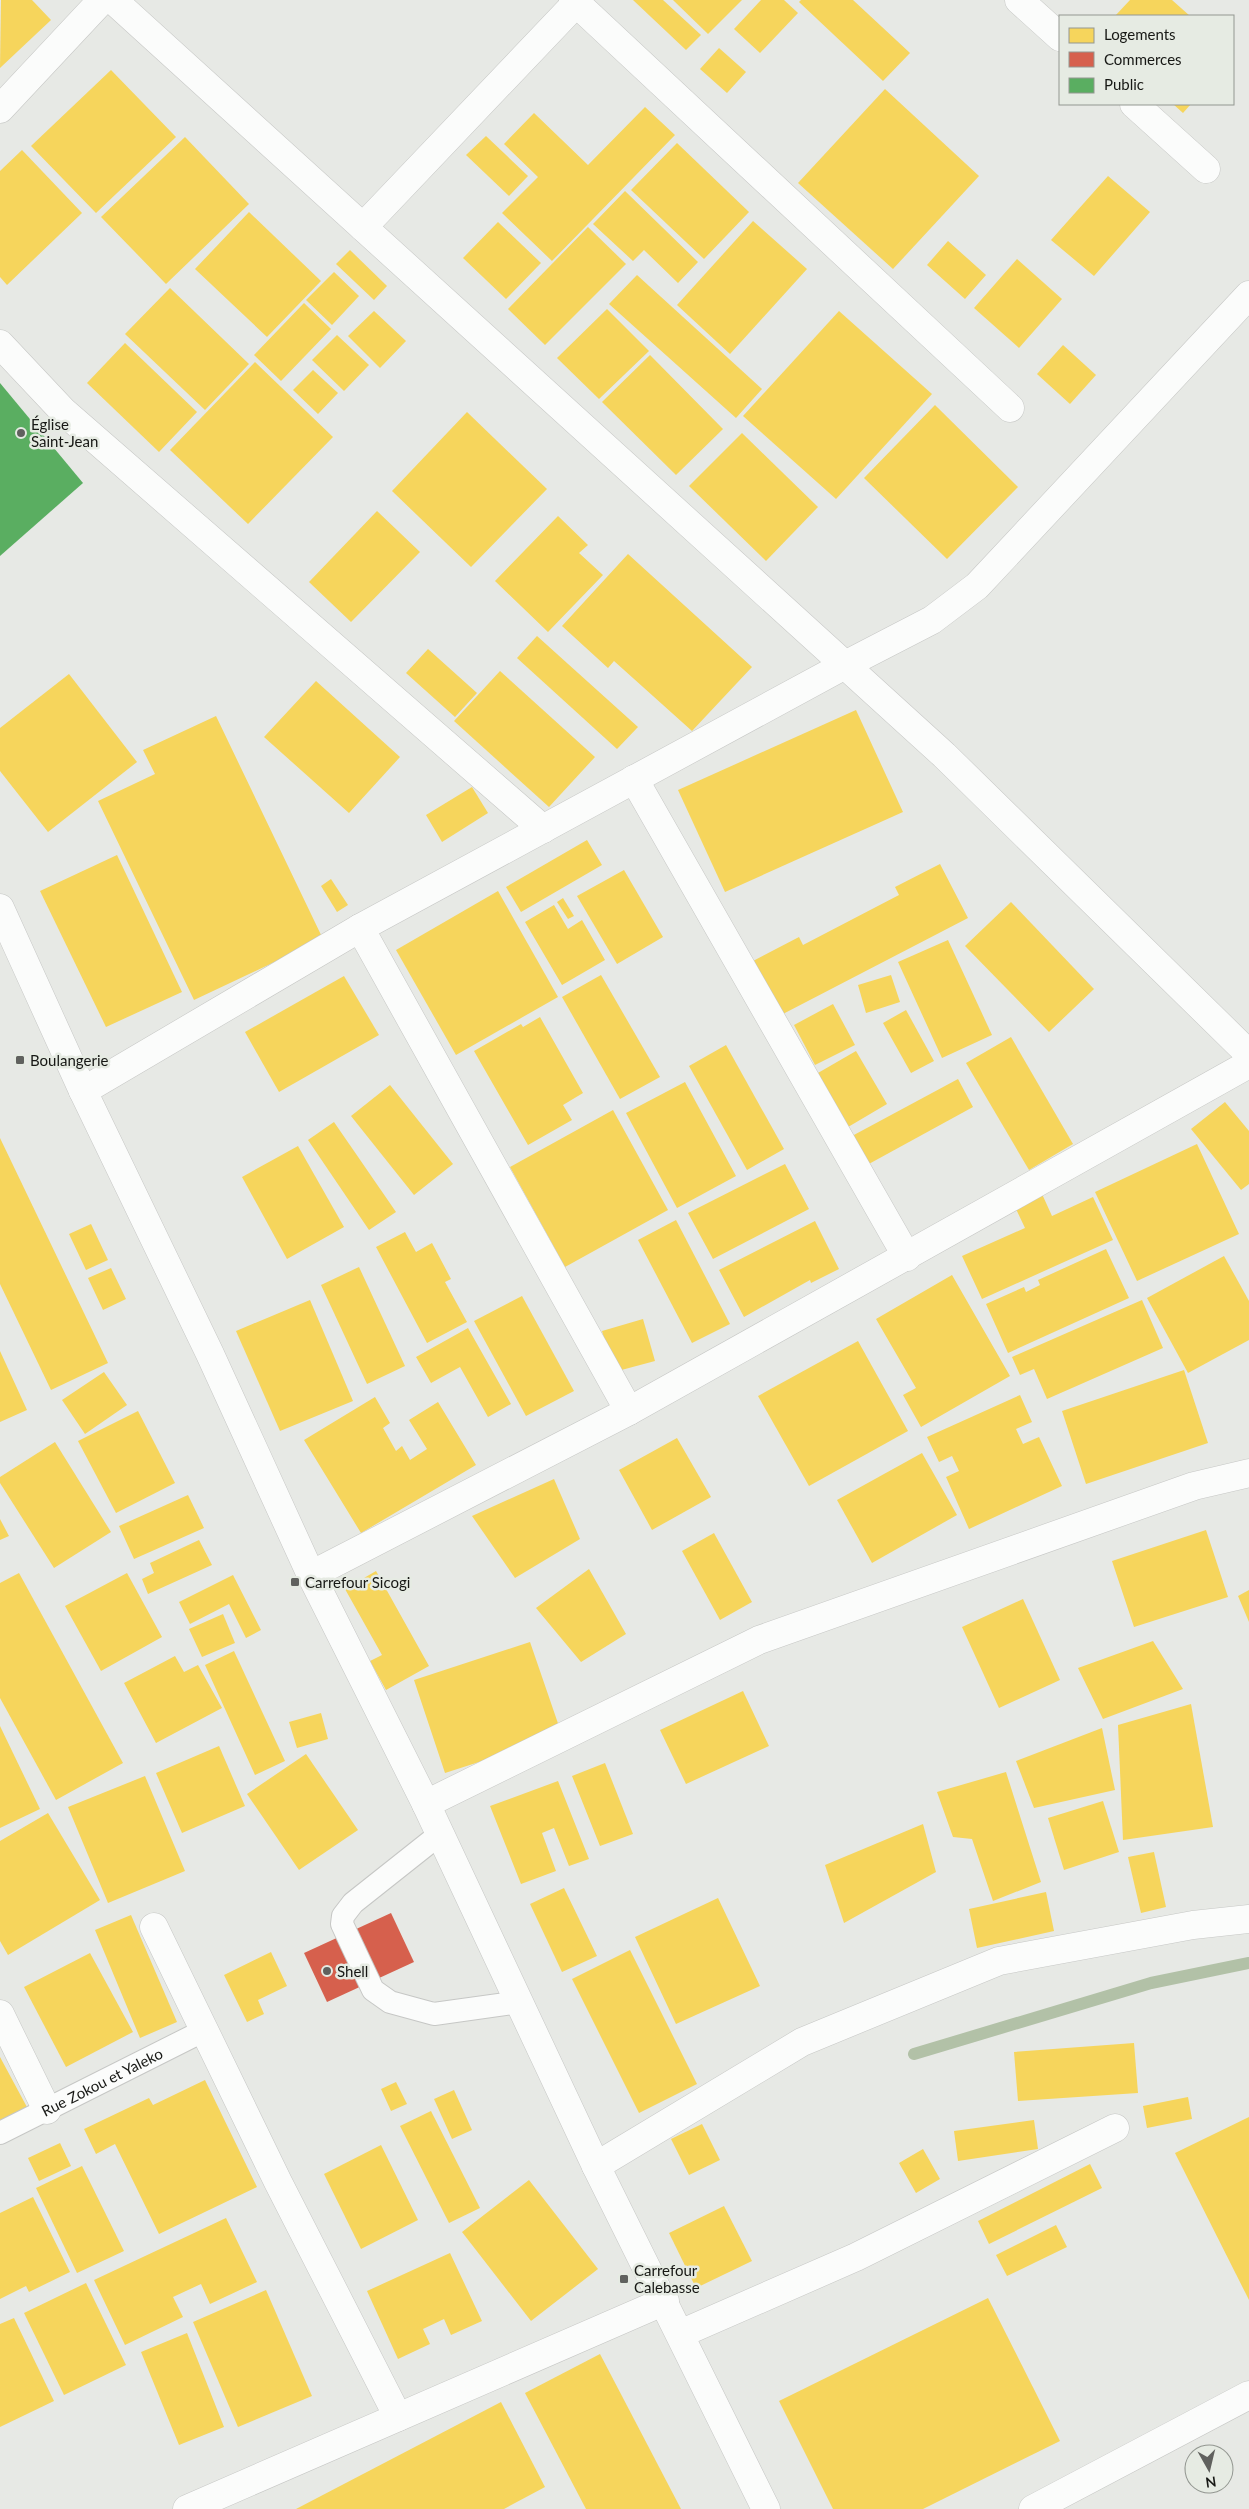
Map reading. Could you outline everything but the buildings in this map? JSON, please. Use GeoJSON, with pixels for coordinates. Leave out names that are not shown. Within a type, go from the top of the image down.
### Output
{"type":"FeatureCollection","features":[{"type":"Feature","properties":{"kind":"street"},"geometry":{"type":"LineString","coordinates":[[0,109],[102,0]]}},
{"type":"Feature","properties":{"kind":"street"},"geometry":{"type":"LineString","coordinates":[[112,0],[944,755],[1249,1054]]}},
{"type":"Feature","properties":{"kind":"street"},"geometry":{"type":"LineString","coordinates":[[1019,0],[1059,36]]}},
{"type":"Feature","properties":{"kind":"street"},"geometry":{"type":"LineString","coordinates":[[363,227],[576,1],[1010,408]]}},
{"type":"Feature","properties":{"kind":"street"},"geometry":{"type":"LineString","coordinates":[[1135,105],[1206,169]]}},
{"type":"Feature","properties":{"kind":"street"},"geometry":{"type":"LineString","coordinates":[[83,1092],[360,928],[844,664],[932,620],[977,586],[1249,295]]}},
{"type":"Feature","properties":{"kind":"street"},"geometry":{"type":"LineString","coordinates":[[0,344],[63,411],[544,829]]}},
{"type":"Feature","properties":{"kind":"street"},"geometry":{"type":"LineString","coordinates":[[634,779],[907,1256]]}},
{"type":"Feature","properties":{"kind":"street"},"geometry":{"type":"LineString","coordinates":[[0,908],[83,1092],[210,1354],[311,1575],[426,1804],[596,2166],[665,2301],[766,2509]]}},
{"type":"Feature","properties":{"kind":"street"},"geometry":{"type":"LineString","coordinates":[[360,928],[629,1411]]}},
{"type":"Feature","properties":{"kind":"street"},"geometry":{"type":"LineString","coordinates":[[311,1575],[629,1411],[1249,1064]]}},
{"type":"Feature","properties":{"kind":"street"},"geometry":{"type":"LineString","coordinates":[[426,1804],[759,1640],[1194,1486],[1249,1473]]}},
{"type":"Feature","properties":{"kind":"street"},"geometry":{"type":"LineString","coordinates":[[596,2166],[802,2042],[999,1961],[1193,1925],[1249,1919]]}},
{"type":"Feature","properties":{"kind":"street"},"geometry":{"type":"LineString","coordinates":[[154,1927],[203,2031],[398,2417]]}},
{"type":"Feature","properties":{"kind":"street"},"geometry":{"type":"LineString","coordinates":[[0,2014],[47,2110]]}},
{"type":"Feature","properties":{"kind":"street"},"geometry":{"type":"LineString","coordinates":[[680,2334],[856,2257],[1115,2128]]}},
{"type":"Feature","properties":{"kind":"street"},"geometry":{"type":"LineString","coordinates":[[187,2509],[665,2301]]}},
{"type":"Feature","properties":{"kind":"street"},"geometry":{"type":"LineString","coordinates":[[1033,2509],[1249,2395]]}},
{"type":"Feature","properties":{"kind":"lane"},"geometry":{"type":"LineString","coordinates":[[440,1834],[353,1903],[343,1916],[342,1924],[373,1990],[390,2002],[434,2014],[519,2002]]}},
{"type":"Feature","properties":{"kind":"lane","name":"Rue Zokou et Yaleko"},"geometry":{"type":"LineString","coordinates":[[0,2133],[203,2031]]}},
{"type":"Feature","properties":{"kind":"waterway"},"geometry":{"type":"LineString","coordinates":[[914,2054],[1151,1983],[1249,1963]]}},
{"type":"Feature","properties":{"kind":"place","name":"Église Saint-Jean"},"geometry":{"type":"Point","coordinates":[21,433]}},
{"type":"Feature","properties":{"kind":"place","name":"Boulangerie"},"geometry":{"type":"Point","coordinates":[20,1060]}},
{"type":"Feature","properties":{"kind":"place","name":"Carrefour Sicogi"},"geometry":{"type":"Point","coordinates":[295,1582]}},
{"type":"Feature","properties":{"kind":"place","name":"Shell"},"geometry":{"type":"Point","coordinates":[327,1971]}},
{"type":"Feature","properties":{"kind":"place","name":"Carrefour Calebasse"},"geometry":{"type":"Point","coordinates":[624,2279]}}]}
